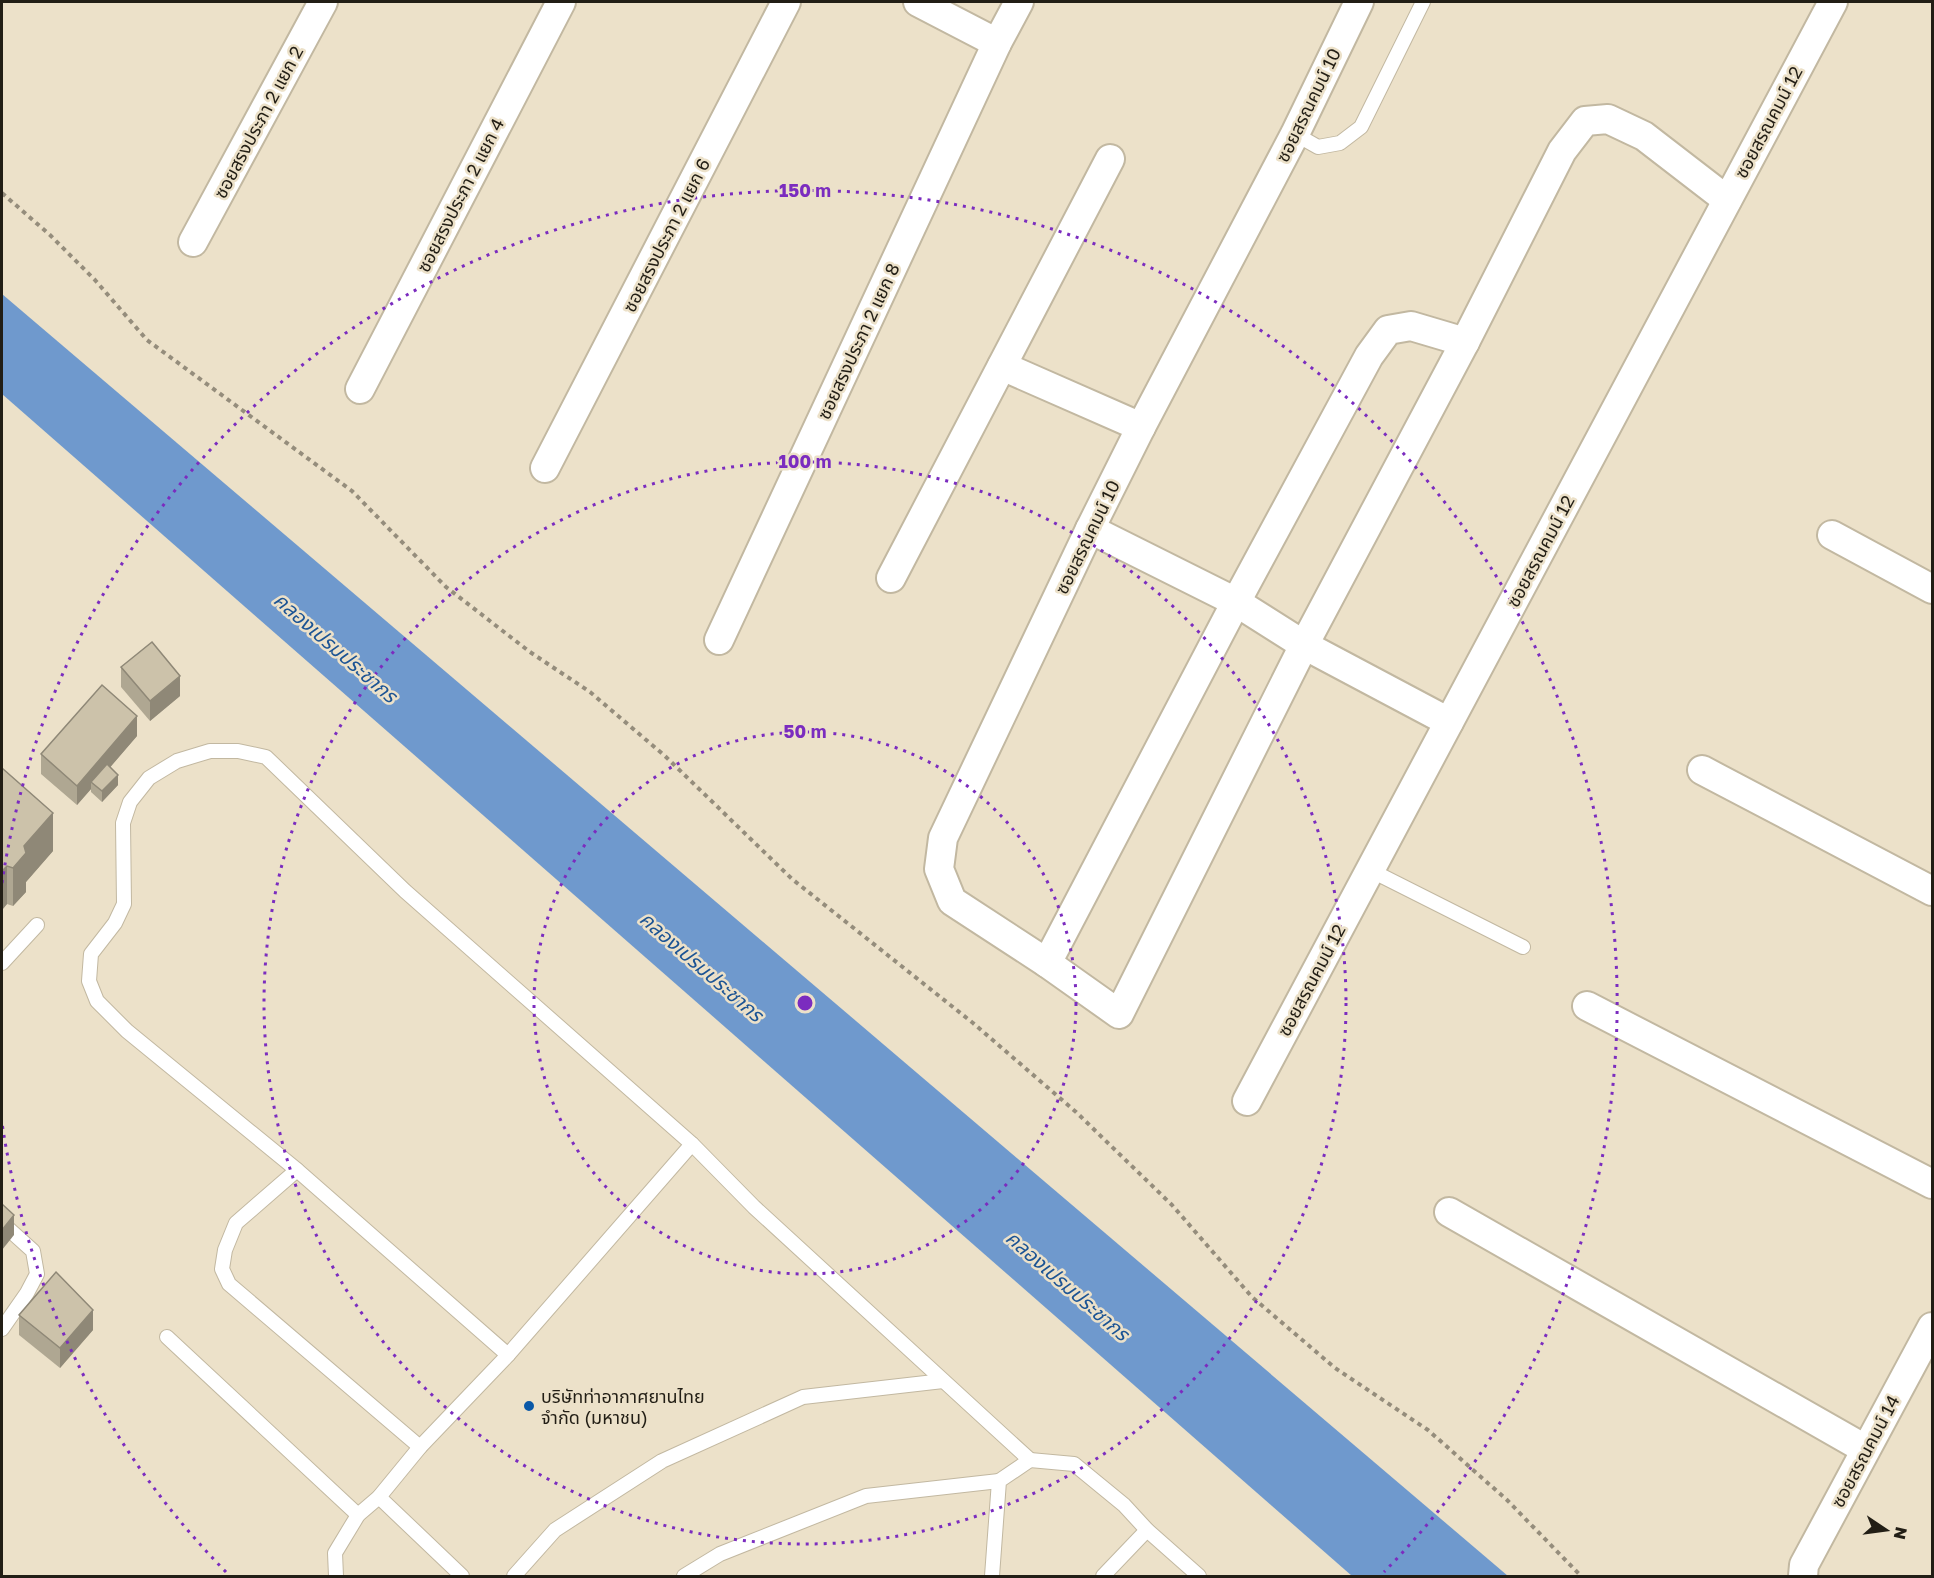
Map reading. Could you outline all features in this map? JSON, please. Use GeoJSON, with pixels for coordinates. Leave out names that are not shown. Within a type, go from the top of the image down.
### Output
{"type":"FeatureCollection","features":[{"type":"Feature","properties":{"kind":"street","name":"ซอยสรงประภา 2 แยก 2"},"geometry":{"type":"LineString","coordinates":[[193,242],[323,2]]}},
{"type":"Feature","properties":{"kind":"street","name":"ซอยสรงประภา 2 แยก 4"},"geometry":{"type":"LineString","coordinates":[[360,388],[561,2]]}},
{"type":"Feature","properties":{"kind":"street","name":"ซอยสรงประภา 2 แยก 6"},"geometry":{"type":"LineString","coordinates":[[545,468],[786,2]]}},
{"type":"Feature","properties":{"kind":"street"},"geometry":{"type":"LineString","coordinates":[[918,2],[997,43]]}},
{"type":"Feature","properties":{"kind":"street","name":"ซอยสรงประภา 2 แยก 8"},"geometry":{"type":"LineString","coordinates":[[719,640],[997,43],[1019,2]]}},
{"type":"Feature","properties":{"kind":"street","name":"ซอยสรณคมน์ 10"},"geometry":{"type":"LineString","coordinates":[[1305,645],[1119,1014],[1047,963],[952,901],[939,869],[943,838],[1090,529],[1295,134],[1359,2]]}},
{"type":"Feature","properties":{"kind":"street","name":"ซอยสรณคมน์ 12"},"geometry":{"type":"LineString","coordinates":[[1247,1101],[1833,2]]}},
{"type":"Feature","properties":{"kind":"street"},"geometry":{"type":"LineString","coordinates":[[1305,645],[1465,342],[1562,151],[1585,121],[1608,119],[1644,136],[1727,200]]}},
{"type":"Feature","properties":{"kind":"street"},"geometry":{"type":"LineString","coordinates":[[891,579],[1110,159]]}},
{"type":"Feature","properties":{"kind":"street"},"geometry":{"type":"LineString","coordinates":[[1047,963],[1236,602],[1369,356],[1388,330],[1411,326],[1465,342]]}},
{"type":"Feature","properties":{"kind":"street"},"geometry":{"type":"LineString","coordinates":[[1002,366],[1141,427]]}},
{"type":"Feature","properties":{"kind":"street"},"geometry":{"type":"LineString","coordinates":[[1090,529],[1236,602],[1305,645],[1449,722]]}},
{"type":"Feature","properties":{"kind":"street"},"geometry":{"type":"LineString","coordinates":[[1832,535],[1932,590]]}},
{"type":"Feature","properties":{"kind":"street"},"geometry":{"type":"LineString","coordinates":[[1702,770],[1932,891]]}},
{"type":"Feature","properties":{"kind":"street"},"geometry":{"type":"LineString","coordinates":[[1587,1006],[1932,1184]]}},
{"type":"Feature","properties":{"kind":"street"},"geometry":{"type":"LineString","coordinates":[[1449,1212],[1865,1449]]}},
{"type":"Feature","properties":{"kind":"street","name":"ซอยสรณคมน์ 14"},"geometry":{"type":"LineString","coordinates":[[1803,1576],[1804,1565],[1932,1327]]}},
{"type":"Feature","properties":{"kind":"lane"},"geometry":{"type":"LineString","coordinates":[[1295,134],[1317,147],[1340,143],[1361,127],[1423,2]]}},
{"type":"Feature","properties":{"kind":"lane"},"geometry":{"type":"LineString","coordinates":[[508,1355],[297,1170],[127,1031],[97,1001],[89,981],[91,954],[115,923],[124,904],[123,823],[130,802],[149,778],[177,761],[210,751],[238,751],[266,757],[405,891],[692,1144],[754,1207],[1030,1460],[1074,1464],[1124,1505],[1147,1530],[1199,1576]]}},
{"type":"Feature","properties":{"kind":"lane"},"geometry":{"type":"LineString","coordinates":[[1370,870],[1523,946]]}},
{"type":"Feature","properties":{"kind":"lane"},"geometry":{"type":"LineString","coordinates":[[2,963],[37,925]]}},
{"type":"Feature","properties":{"kind":"lane"},"geometry":{"type":"LineString","coordinates":[[336,1576],[335,1553],[358,1515],[379,1497],[420,1447],[508,1355],[692,1144]]}},
{"type":"Feature","properties":{"kind":"lane"},"geometry":{"type":"LineString","coordinates":[[297,1170],[236,1223],[225,1250],[222,1269],[229,1284],[420,1447]]}},
{"type":"Feature","properties":{"kind":"lane"},"geometry":{"type":"LineString","coordinates":[[2,1223],[33,1251],[38,1274],[2,1329]]}},
{"type":"Feature","properties":{"kind":"lane"},"geometry":{"type":"LineString","coordinates":[[167,1337],[358,1515]]}},
{"type":"Feature","properties":{"kind":"lane"},"geometry":{"type":"LineString","coordinates":[[514,1576],[555,1530],[662,1461],[803,1397],[944,1381]]}},
{"type":"Feature","properties":{"kind":"lane"},"geometry":{"type":"LineString","coordinates":[[684,1576],[720,1554],[866,1496],[999,1481],[1030,1460]]}},
{"type":"Feature","properties":{"kind":"lane"},"geometry":{"type":"LineString","coordinates":[[992,1576],[999,1481]]}},
{"type":"Feature","properties":{"kind":"lane"},"geometry":{"type":"LineString","coordinates":[[379,1497],[462,1576]]}},
{"type":"Feature","properties":{"kind":"lane"},"geometry":{"type":"LineString","coordinates":[[1103,1576],[1147,1530]]}},
{"type":"Feature","properties":{"kind":"path"},"geometry":{"type":"LineString","coordinates":[[2,193],[50,235],[95,280],[147,340],[352,491],[446,587],[530,652],[590,692],[665,756],[792,879],[973,1023],[1076,1112],[1172,1205],[1252,1297],[1335,1368],[1428,1430],[1507,1500],[1581,1576]]}},
{"type":"Feature","properties":{"kind":"water","name":"คลองเปรมประชากร"},"geometry":{"type":"Polygon","coordinates":[[[2,294],[1508,1576],[1352,1576],[2,394],[2,294]]]}},
{"type":"Feature","properties":{"kind":"building"},"geometry":{"type":"Polygon","coordinates":[[[152,642],[180,676],[150,701],[121,667],[152,642]]]}},
{"type":"Feature","properties":{"kind":"building"},"geometry":{"type":"Polygon","coordinates":[[[102,685],[137,716],[77,786],[41,754],[102,685]]]}},
{"type":"Feature","properties":{"kind":"building"},"geometry":{"type":"Polygon","coordinates":[[[107,764],[118,775],[102,791],[91,782],[107,764]]]}},
{"type":"Feature","properties":{"kind":"building"},"geometry":{"type":"Polygon","coordinates":[[[2,768],[53,813],[24,846],[26,853],[13,868],[7,866],[2,871],[2,768]]]}},
{"type":"Feature","properties":{"kind":"building"},"geometry":{"type":"Polygon","coordinates":[[[2,1204],[14,1215],[2,1230],[2,1204]]]}},
{"type":"Feature","properties":{"kind":"building"},"geometry":{"type":"Polygon","coordinates":[[[56,1272],[93,1310],[60,1348],[19,1315],[56,1272]]]}},
{"type":"Feature","properties":{"kind":"place","name":"บริษัทท่าอากาศยานไทย จำกัด (มหาชน)"},"geometry":{"type":"Point","coordinates":[529,1406]}}]}
